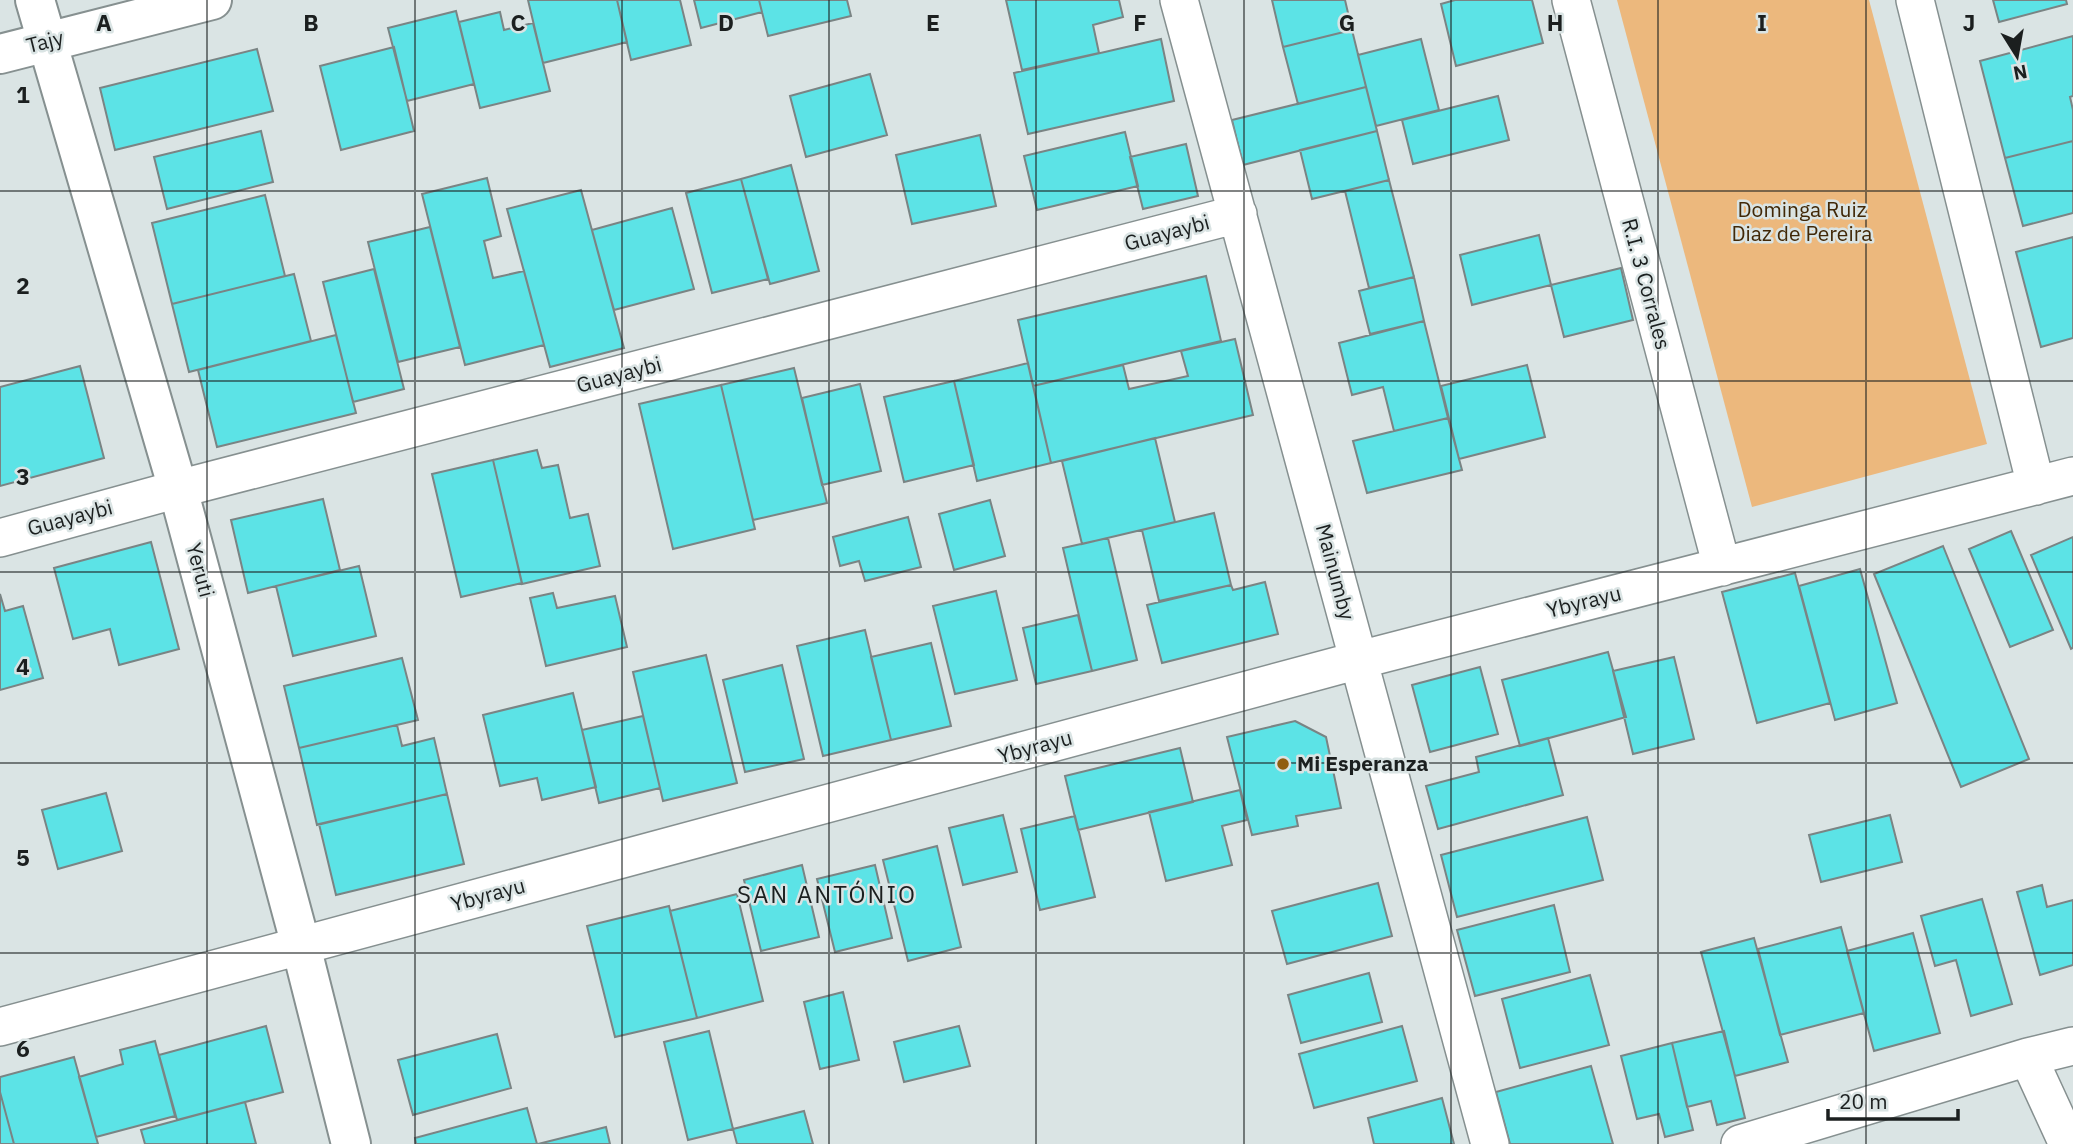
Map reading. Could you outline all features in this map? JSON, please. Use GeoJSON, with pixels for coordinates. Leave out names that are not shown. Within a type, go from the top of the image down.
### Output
{"type":"FeatureCollection","features":[{"type":"Feature","properties":{"kind":"street","name":"Yeruti"},"geometry":{"type":"LineString","coordinates":[[35,0],[178,489],[301,946],[351,1144]]}},
{"type":"Feature","properties":{"kind":"street","name":"Tajy"},"geometry":{"type":"LineString","coordinates":[[0,54],[212,0]]}},
{"type":"Feature","properties":{"kind":"street","name":"Mainumby"},"geometry":{"type":"LineString","coordinates":[[1179,0],[1490,1144]]}},
{"type":"Feature","properties":{"kind":"street","name":"R.I. 3 Corrales"},"geometry":{"type":"LineString","coordinates":[[1571,0],[1722,567]]}},
{"type":"Feature","properties":{"kind":"street"},"geometry":{"type":"LineString","coordinates":[[1914,0],[2036,486]]}},
{"type":"Feature","properties":{"kind":"street","name":"Guayaybi"},"geometry":{"type":"LineString","coordinates":[[0,538],[178,489],[1238,214]]}},
{"type":"Feature","properties":{"kind":"street","name":"Ybyrayu"},"geometry":{"type":"LineString","coordinates":[[0,1027],[1359,660],[2073,476]]}},
{"type":"Feature","properties":{"kind":"street"},"geometry":{"type":"LineString","coordinates":[[1740,1144],[2028,1057],[2073,1046]]}},
{"type":"Feature","properties":{"kind":"street"},"geometry":{"type":"LineString","coordinates":[[2028,1057],[2068,1144]]}},
{"type":"Feature","properties":{"kind":"green space","name":"Dominga Ruiz Diaz de Pereira"},"geometry":{"type":"Polygon","coordinates":[[[1617,0],[1869,0],[1987,444],[1752,507],[1617,0]]]}},
{"type":"Feature","properties":{"kind":"building"},"geometry":{"type":"Polygon","coordinates":[[[528,0],[617,0],[627,42],[543,63],[528,0]]]}},
{"type":"Feature","properties":{"kind":"building"},"geometry":{"type":"Polygon","coordinates":[[[617,0],[680,0],[691,45],[631,60],[617,0]]]}},
{"type":"Feature","properties":{"kind":"building"},"geometry":{"type":"Polygon","coordinates":[[[694,0],[759,0],[762,12],[701,28],[694,0]]]}},
{"type":"Feature","properties":{"kind":"building"},"geometry":{"type":"Polygon","coordinates":[[[759,0],[847,0],[851,16],[768,36],[759,0]]]}},
{"type":"Feature","properties":{"kind":"building"},"geometry":{"type":"Polygon","coordinates":[[[1006,0],[1119,0],[1123,17],[1093,25],[1099,53],[1022,70],[1006,0]]]}},
{"type":"Feature","properties":{"kind":"building"},"geometry":{"type":"Polygon","coordinates":[[[1272,0],[1345,0],[1352,30],[1283,47],[1272,0]]]}},
{"type":"Feature","properties":{"kind":"building"},"geometry":{"type":"Polygon","coordinates":[[[1455,0],[1532,0],[1543,43],[1456,66],[1441,4],[1455,0]]]}},
{"type":"Feature","properties":{"kind":"building"},"geometry":{"type":"Polygon","coordinates":[[[1993,0],[2066,0],[2067,4],[1999,22],[1993,0]]]}},
{"type":"Feature","properties":{"kind":"building"},"geometry":{"type":"Polygon","coordinates":[[[456,11],[474,84],[407,101],[388,28],[456,11]]]}},
{"type":"Feature","properties":{"kind":"building"},"geometry":{"type":"Polygon","coordinates":[[[500,12],[504,30],[533,23],[550,91],[480,108],[459,22],[500,12]]]}},
{"type":"Feature","properties":{"kind":"building"},"geometry":{"type":"Polygon","coordinates":[[[1352,30],[1366,87],[1298,104],[1283,47],[1352,30]]]}},
{"type":"Feature","properties":{"kind":"building"},"geometry":{"type":"Polygon","coordinates":[[[2073,36],[2073,96],[2070,97],[2073,110],[2073,141],[2005,158],[1980,61],[2073,36]]]}},
{"type":"Feature","properties":{"kind":"building"},"geometry":{"type":"Polygon","coordinates":[[[1161,39],[1174,101],[1028,134],[1014,73],[1161,39]]]}},
{"type":"Feature","properties":{"kind":"building"},"geometry":{"type":"Polygon","coordinates":[[[1421,39],[1439,110],[1376,126],[1358,55],[1421,39]]]}},
{"type":"Feature","properties":{"kind":"building"},"geometry":{"type":"Polygon","coordinates":[[[394,47],[414,131],[341,150],[320,66],[394,47]]]}},
{"type":"Feature","properties":{"kind":"building"},"geometry":{"type":"Polygon","coordinates":[[[257,49],[273,111],[115,150],[100,88],[257,49]]]}},
{"type":"Feature","properties":{"kind":"building"},"geometry":{"type":"Polygon","coordinates":[[[870,74],[887,135],[806,157],[790,96],[870,74]]]}},
{"type":"Feature","properties":{"kind":"building"},"geometry":{"type":"Polygon","coordinates":[[[1366,87],[1377,131],[1243,165],[1232,120],[1366,87]]]}},
{"type":"Feature","properties":{"kind":"building"},"geometry":{"type":"Polygon","coordinates":[[[1498,96],[1509,140],[1413,164],[1402,120],[1498,96]]]}},
{"type":"Feature","properties":{"kind":"building"},"geometry":{"type":"Polygon","coordinates":[[[261,131],[273,182],[167,209],[154,157],[261,131]]]}},
{"type":"Feature","properties":{"kind":"building"},"geometry":{"type":"Polygon","coordinates":[[[1377,131],[1389,180],[1312,199],[1300,150],[1377,131]]]}},
{"type":"Feature","properties":{"kind":"building"},"geometry":{"type":"Polygon","coordinates":[[[1125,132],[1138,186],[1037,210],[1024,156],[1125,132]]]}},
{"type":"Feature","properties":{"kind":"building"},"geometry":{"type":"Polygon","coordinates":[[[980,135],[996,206],[912,224],[896,155],[980,135]]]}},
{"type":"Feature","properties":{"kind":"building"},"geometry":{"type":"Polygon","coordinates":[[[2073,141],[2073,213],[2023,226],[2005,158],[2073,141]]]}},
{"type":"Feature","properties":{"kind":"building"},"geometry":{"type":"Polygon","coordinates":[[[1186,144],[1198,196],[1143,209],[1130,157],[1186,144]]]}},
{"type":"Feature","properties":{"kind":"building"},"geometry":{"type":"Polygon","coordinates":[[[791,165],[819,271],[770,284],[741,179],[791,165]]]}},
{"type":"Feature","properties":{"kind":"building"},"geometry":{"type":"Polygon","coordinates":[[[487,178],[501,236],[484,241],[493,278],[524,271],[544,345],[465,365],[422,194],[487,178]]]}},
{"type":"Feature","properties":{"kind":"building"},"geometry":{"type":"Polygon","coordinates":[[[741,179],[768,279],[712,293],[686,193],[741,179]]]}},
{"type":"Feature","properties":{"kind":"building"},"geometry":{"type":"Polygon","coordinates":[[[1389,180],[1414,277],[1369,288],[1345,191],[1389,180]]]}},
{"type":"Feature","properties":{"kind":"building"},"geometry":{"type":"Polygon","coordinates":[[[581,190],[624,348],[550,367],[507,209],[581,190]]]}},
{"type":"Feature","properties":{"kind":"building"},"geometry":{"type":"Polygon","coordinates":[[[265,195],[285,276],[172,304],[152,223],[265,195]]]}},
{"type":"Feature","properties":{"kind":"building"},"geometry":{"type":"Polygon","coordinates":[[[672,208],[694,289],[614,310],[592,230],[672,208]]]}},
{"type":"Feature","properties":{"kind":"building"},"geometry":{"type":"Polygon","coordinates":[[[430,227],[460,347],[398,362],[368,242],[430,227]]]}},
{"type":"Feature","properties":{"kind":"building"},"geometry":{"type":"Polygon","coordinates":[[[1539,235],[1551,285],[1472,305],[1460,255],[1539,235]]]}},
{"type":"Feature","properties":{"kind":"building"},"geometry":{"type":"Polygon","coordinates":[[[2073,237],[2073,338],[2041,347],[2016,252],[2073,237]]]}},
{"type":"Feature","properties":{"kind":"building"},"geometry":{"type":"Polygon","coordinates":[[[1621,268],[1633,320],[1564,337],[1551,285],[1621,268]]]}},
{"type":"Feature","properties":{"kind":"building"},"geometry":{"type":"Polygon","coordinates":[[[374,269],[404,389],[353,402],[323,282],[374,269]]]}},
{"type":"Feature","properties":{"kind":"building"},"geometry":{"type":"Polygon","coordinates":[[[294,274],[311,341],[189,372],[172,304],[294,274]]]}},
{"type":"Feature","properties":{"kind":"building"},"geometry":{"type":"Polygon","coordinates":[[[1206,276],[1221,341],[1033,386],[1018,320],[1206,276]]]}},
{"type":"Feature","properties":{"kind":"building"},"geometry":{"type":"Polygon","coordinates":[[[1414,277],[1424,321],[1370,334],[1359,291],[1414,277]]]}},
{"type":"Feature","properties":{"kind":"building"},"geometry":{"type":"Polygon","coordinates":[[[1424,321],[1448,418],[1394,431],[1383,387],[1352,395],[1339,343],[1424,321]]]}},
{"type":"Feature","properties":{"kind":"building"},"geometry":{"type":"Polygon","coordinates":[[[336,335],[356,413],[217,447],[198,370],[336,335]]]}},
{"type":"Feature","properties":{"kind":"building"},"geometry":{"type":"Polygon","coordinates":[[[1235,339],[1253,415],[1051,463],[1033,386],[1123,365],[1129,389],[1188,376],[1181,351],[1235,339]]]}},
{"type":"Feature","properties":{"kind":"building"},"geometry":{"type":"Polygon","coordinates":[[[1028,363],[1051,463],[977,481],[954,381],[1028,363]]]}},
{"type":"Feature","properties":{"kind":"building"},"geometry":{"type":"Polygon","coordinates":[[[1527,365],[1545,437],[1459,459],[1441,386],[1527,365]]]}},
{"type":"Feature","properties":{"kind":"building"},"geometry":{"type":"Polygon","coordinates":[[[80,366],[104,458],[0,486],[0,387],[80,366]]]}},
{"type":"Feature","properties":{"kind":"building"},"geometry":{"type":"Polygon","coordinates":[[[794,368],[827,503],[753,520],[721,385],[794,368]]]}},
{"type":"Feature","properties":{"kind":"building"},"geometry":{"type":"Polygon","coordinates":[[[954,381],[974,465],[904,482],[884,397],[954,381]]]}},
{"type":"Feature","properties":{"kind":"building"},"geometry":{"type":"Polygon","coordinates":[[[860,384],[881,471],[822,485],[802,398],[860,384]]]}},
{"type":"Feature","properties":{"kind":"building"},"geometry":{"type":"Polygon","coordinates":[[[721,385],[755,529],[673,549],[639,404],[721,385]]]}},
{"type":"Feature","properties":{"kind":"building"},"geometry":{"type":"Polygon","coordinates":[[[1448,418],[1462,470],[1367,493],[1353,441],[1448,418]]]}},
{"type":"Feature","properties":{"kind":"building"},"geometry":{"type":"Polygon","coordinates":[[[1155,438],[1175,522],[1082,544],[1062,461],[1155,438]]]}},
{"type":"Feature","properties":{"kind":"building"},"geometry":{"type":"Polygon","coordinates":[[[537,450],[542,468],[558,465],[570,518],[588,514],[600,566],[522,584],[493,460],[537,450]]]}},
{"type":"Feature","properties":{"kind":"building"},"geometry":{"type":"Polygon","coordinates":[[[493,460],[522,583],[461,597],[432,474],[493,460]]]}},
{"type":"Feature","properties":{"kind":"building"},"geometry":{"type":"Polygon","coordinates":[[[323,499],[340,570],[248,593],[231,520],[323,499]]]}},
{"type":"Feature","properties":{"kind":"building"},"geometry":{"type":"Polygon","coordinates":[[[990,500],[1005,556],[954,570],[939,514],[990,500]]]}},
{"type":"Feature","properties":{"kind":"building"},"geometry":{"type":"Polygon","coordinates":[[[1214,513],[1231,585],[1159,601],[1142,530],[1214,513]]]}},
{"type":"Feature","properties":{"kind":"building"},"geometry":{"type":"Polygon","coordinates":[[[908,517],[921,567],[865,581],[859,561],[840,566],[833,537],[908,517]]]}},
{"type":"Feature","properties":{"kind":"building"},"geometry":{"type":"Polygon","coordinates":[[[2011,531],[2053,630],[2010,647],[1969,549],[2011,531]]]}},
{"type":"Feature","properties":{"kind":"building"},"geometry":{"type":"Polygon","coordinates":[[[2073,537],[2073,648],[2071,649],[2031,555],[2073,537]]]}},
{"type":"Feature","properties":{"kind":"building"},"geometry":{"type":"Polygon","coordinates":[[[1108,538],[1137,660],[1092,671],[1063,548],[1108,538]]]}},
{"type":"Feature","properties":{"kind":"building"},"geometry":{"type":"Polygon","coordinates":[[[151,542],[179,649],[119,665],[110,629],[73,639],[54,568],[151,542]]]}},
{"type":"Feature","properties":{"kind":"building"},"geometry":{"type":"Polygon","coordinates":[[[1943,546],[2029,759],[1961,787],[1874,574],[1943,546]]]}},
{"type":"Feature","properties":{"kind":"building"},"geometry":{"type":"Polygon","coordinates":[[[359,566],[376,636],[293,656],[276,586],[359,566]]]}},
{"type":"Feature","properties":{"kind":"building"},"geometry":{"type":"Polygon","coordinates":[[[1860,569],[1897,703],[1835,720],[1799,586],[1860,569]]]}},
{"type":"Feature","properties":{"kind":"building"},"geometry":{"type":"Polygon","coordinates":[[[1795,573],[1830,703],[1757,723],[1722,592],[1795,573]]]}},
{"type":"Feature","properties":{"kind":"building"},"geometry":{"type":"Polygon","coordinates":[[[1265,582],[1278,634],[1162,663],[1147,605],[1231,585],[1233,590],[1265,582]]]}},
{"type":"Feature","properties":{"kind":"building"},"geometry":{"type":"Polygon","coordinates":[[[996,591],[1017,680],[955,694],[933,606],[996,591]]]}},
{"type":"Feature","properties":{"kind":"building"},"geometry":{"type":"Polygon","coordinates":[[[553,593],[557,608],[615,596],[627,647],[546,666],[530,598],[553,593]]]}},
{"type":"Feature","properties":{"kind":"building"},"geometry":{"type":"Polygon","coordinates":[[[0,594],[5,611],[23,606],[43,678],[0,690],[0,594]]]}},
{"type":"Feature","properties":{"kind":"building"},"geometry":{"type":"Polygon","coordinates":[[[1078,615],[1092,671],[1036,684],[1023,628],[1078,615]]]}},
{"type":"Feature","properties":{"kind":"building"},"geometry":{"type":"Polygon","coordinates":[[[865,630],[891,740],[823,756],[797,646],[865,630]]]}},
{"type":"Feature","properties":{"kind":"building"},"geometry":{"type":"Polygon","coordinates":[[[931,643],[951,726],[891,740],[871,657],[931,643]]]}},
{"type":"Feature","properties":{"kind":"building"},"geometry":{"type":"Polygon","coordinates":[[[1608,652],[1626,717],[1520,746],[1502,680],[1608,652]]]}},
{"type":"Feature","properties":{"kind":"building"},"geometry":{"type":"Polygon","coordinates":[[[706,655],[737,783],[663,801],[633,672],[706,655]]]}},
{"type":"Feature","properties":{"kind":"building"},"geometry":{"type":"Polygon","coordinates":[[[1674,657],[1694,739],[1633,754],[1613,671],[1674,657]]]}},
{"type":"Feature","properties":{"kind":"building"},"geometry":{"type":"Polygon","coordinates":[[[402,658],[418,720],[299,748],[284,686],[402,658]]]}},
{"type":"Feature","properties":{"kind":"building"},"geometry":{"type":"Polygon","coordinates":[[[782,665],[804,759],[745,772],[723,680],[782,665]]]}},
{"type":"Feature","properties":{"kind":"building"},"geometry":{"type":"Polygon","coordinates":[[[1480,667],[1498,734],[1430,752],[1412,685],[1480,667]]]}},
{"type":"Feature","properties":{"kind":"building"},"geometry":{"type":"Polygon","coordinates":[[[573,693],[596,787],[542,800],[537,778],[500,786],[483,715],[573,693]]]}},
{"type":"Feature","properties":{"kind":"building"},"geometry":{"type":"Polygon","coordinates":[[[643,716],[660,788],[599,803],[582,730],[643,716]]]}},
{"type":"Feature","properties":{"kind":"building","name":"Mi Esperanza"},"geometry":{"type":"Polygon","coordinates":[[[1295,721],[1326,737],[1341,808],[1296,816],[1298,826],[1252,835],[1227,737],[1295,721]]]}},
{"type":"Feature","properties":{"kind":"building"},"geometry":{"type":"Polygon","coordinates":[[[397,725],[402,746],[434,738],[447,794],[317,825],[299,748],[397,725]]]}},
{"type":"Feature","properties":{"kind":"building"},"geometry":{"type":"Polygon","coordinates":[[[1548,738],[1563,795],[1438,829],[1426,786],[1479,772],[1476,757],[1548,738]]]}},
{"type":"Feature","properties":{"kind":"building"},"geometry":{"type":"Polygon","coordinates":[[[1180,748],[1193,802],[1078,830],[1065,776],[1180,748]]]}},
{"type":"Feature","properties":{"kind":"building"},"geometry":{"type":"Polygon","coordinates":[[[1240,790],[1247,820],[1222,826],[1232,865],[1166,881],[1149,812],[1240,790]]]}},
{"type":"Feature","properties":{"kind":"building"},"geometry":{"type":"Polygon","coordinates":[[[106,793],[122,851],[58,869],[42,810],[106,793]]]}},
{"type":"Feature","properties":{"kind":"building"},"geometry":{"type":"Polygon","coordinates":[[[447,794],[464,864],[336,895],[319,824],[447,794]]]}},
{"type":"Feature","properties":{"kind":"building"},"geometry":{"type":"Polygon","coordinates":[[[1003,815],[1017,872],[963,885],[949,828],[1003,815]]]}},
{"type":"Feature","properties":{"kind":"building"},"geometry":{"type":"Polygon","coordinates":[[[1890,815],[1902,862],[1821,882],[1809,835],[1890,815]]]}},
{"type":"Feature","properties":{"kind":"building"},"geometry":{"type":"Polygon","coordinates":[[[1075,816],[1095,897],[1040,910],[1021,829],[1075,816]]]}},
{"type":"Feature","properties":{"kind":"building"},"geometry":{"type":"Polygon","coordinates":[[[1587,817],[1603,880],[1457,917],[1441,855],[1587,817]]]}},
{"type":"Feature","properties":{"kind":"building"},"geometry":{"type":"Polygon","coordinates":[[[937,846],[961,947],[908,961],[883,860],[937,846]]]}},
{"type":"Feature","properties":{"kind":"building"},"geometry":{"type":"Polygon","coordinates":[[[802,865],[819,937],[761,951],[744,880],[802,865]]]}},
{"type":"Feature","properties":{"kind":"building"},"geometry":{"type":"Polygon","coordinates":[[[875,865],[892,938],[835,952],[817,879],[875,865]]]}},
{"type":"Feature","properties":{"kind":"building"},"geometry":{"type":"Polygon","coordinates":[[[1378,883],[1392,936],[1287,964],[1272,911],[1378,883]]]}},
{"type":"Feature","properties":{"kind":"building"},"geometry":{"type":"Polygon","coordinates":[[[2042,885],[2047,907],[2073,900],[2073,965],[2040,975],[2017,892],[2042,885]]]}},
{"type":"Feature","properties":{"kind":"building"},"geometry":{"type":"Polygon","coordinates":[[[737,894],[763,1001],[697,1018],[670,911],[737,894]]]}},
{"type":"Feature","properties":{"kind":"building"},"geometry":{"type":"Polygon","coordinates":[[[1982,899],[2012,1004],[1971,1016],[1956,960],[1935,966],[1921,916],[1982,899]]]}},
{"type":"Feature","properties":{"kind":"building"},"geometry":{"type":"Polygon","coordinates":[[[1554,905],[1570,972],[1475,996],[1457,930],[1554,905]]]}},
{"type":"Feature","properties":{"kind":"building"},"geometry":{"type":"Polygon","coordinates":[[[669,906],[697,1018],[615,1037],[587,926],[669,906]]]}},
{"type":"Feature","properties":{"kind":"building"},"geometry":{"type":"Polygon","coordinates":[[[1841,927],[1864,1013],[1780,1035],[1758,949],[1841,927]]]}},
{"type":"Feature","properties":{"kind":"building"},"geometry":{"type":"Polygon","coordinates":[[[1913,933],[1940,1033],[1874,1051],[1847,951],[1913,933]]]}},
{"type":"Feature","properties":{"kind":"building"},"geometry":{"type":"Polygon","coordinates":[[[1754,938],[1788,1062],[1735,1076],[1701,952],[1754,938]]]}},
{"type":"Feature","properties":{"kind":"building"},"geometry":{"type":"Polygon","coordinates":[[[1369,973],[1382,1022],[1301,1043],[1288,995],[1369,973]]]}},
{"type":"Feature","properties":{"kind":"building"},"geometry":{"type":"Polygon","coordinates":[[[1590,975],[1609,1045],[1520,1068],[1502,999],[1590,975]]]}},
{"type":"Feature","properties":{"kind":"building"},"geometry":{"type":"Polygon","coordinates":[[[843,992],[859,1060],[820,1069],[804,1002],[843,992]]]}},
{"type":"Feature","properties":{"kind":"building"},"geometry":{"type":"Polygon","coordinates":[[[266,1026],[283,1092],[177,1120],[159,1055],[266,1026]]]}},
{"type":"Feature","properties":{"kind":"building"},"geometry":{"type":"Polygon","coordinates":[[[959,1026],[970,1066],[904,1082],[894,1042],[959,1026]]]}},
{"type":"Feature","properties":{"kind":"building"},"geometry":{"type":"Polygon","coordinates":[[[1402,1026],[1417,1081],[1314,1108],[1299,1054],[1402,1026]]]}},
{"type":"Feature","properties":{"kind":"building"},"geometry":{"type":"Polygon","coordinates":[[[709,1031],[733,1129],[688,1140],[664,1042],[709,1031]]]}},
{"type":"Feature","properties":{"kind":"building"},"geometry":{"type":"Polygon","coordinates":[[[1724,1031],[1745,1118],[1717,1125],[1711,1101],[1687,1107],[1672,1043],[1724,1031]]]}},
{"type":"Feature","properties":{"kind":"building"},"geometry":{"type":"Polygon","coordinates":[[[497,1034],[511,1088],[413,1115],[398,1060],[497,1034]]]}},
{"type":"Feature","properties":{"kind":"building"},"geometry":{"type":"Polygon","coordinates":[[[155,1041],[175,1116],[96,1137],[79,1077],[123,1064],[120,1050],[155,1041]]]}},
{"type":"Feature","properties":{"kind":"building"},"geometry":{"type":"Polygon","coordinates":[[[1672,1043],[1693,1130],[1665,1137],[1659,1114],[1637,1119],[1621,1056],[1672,1043]]]}},
{"type":"Feature","properties":{"kind":"building"},"geometry":{"type":"Polygon","coordinates":[[[74,1057],[98,1144],[14,1144],[0,1092],[0,1077],[74,1057]]]}},
{"type":"Feature","properties":{"kind":"building"},"geometry":{"type":"Polygon","coordinates":[[[1591,1066],[1613,1144],[1510,1144],[1496,1092],[1591,1066]]]}},
{"type":"Feature","properties":{"kind":"building"},"geometry":{"type":"Polygon","coordinates":[[[0,1092],[14,1144],[0,1144],[0,1092]]]}},
{"type":"Feature","properties":{"kind":"building"},"geometry":{"type":"Polygon","coordinates":[[[1442,1098],[1454,1144],[1374,1144],[1368,1118],[1442,1098]]]}},
{"type":"Feature","properties":{"kind":"building"},"geometry":{"type":"Polygon","coordinates":[[[245,1102],[256,1144],[145,1144],[141,1130],[245,1102]]]}},
{"type":"Feature","properties":{"kind":"building"},"geometry":{"type":"Polygon","coordinates":[[[527,1108],[537,1144],[416,1144],[415,1138],[527,1108]]]}},
{"type":"Feature","properties":{"kind":"building"},"geometry":{"type":"Polygon","coordinates":[[[804,1111],[813,1144],[737,1144],[733,1129],[804,1111]]]}},
{"type":"Feature","properties":{"kind":"building"},"geometry":{"type":"Polygon","coordinates":[[[606,1127],[610,1144],[538,1144],[606,1127]]]}},
{"type":"Feature","properties":{"kind":"place","name":"Mi Esperanza"},"geometry":{"type":"Point","coordinates":[1283,764]}},
{"type":"Feature","properties":{"kind":"district","name":"SAN ANTÓNIO"},"geometry":{"type":"Point","coordinates":[827,895]}}]}
